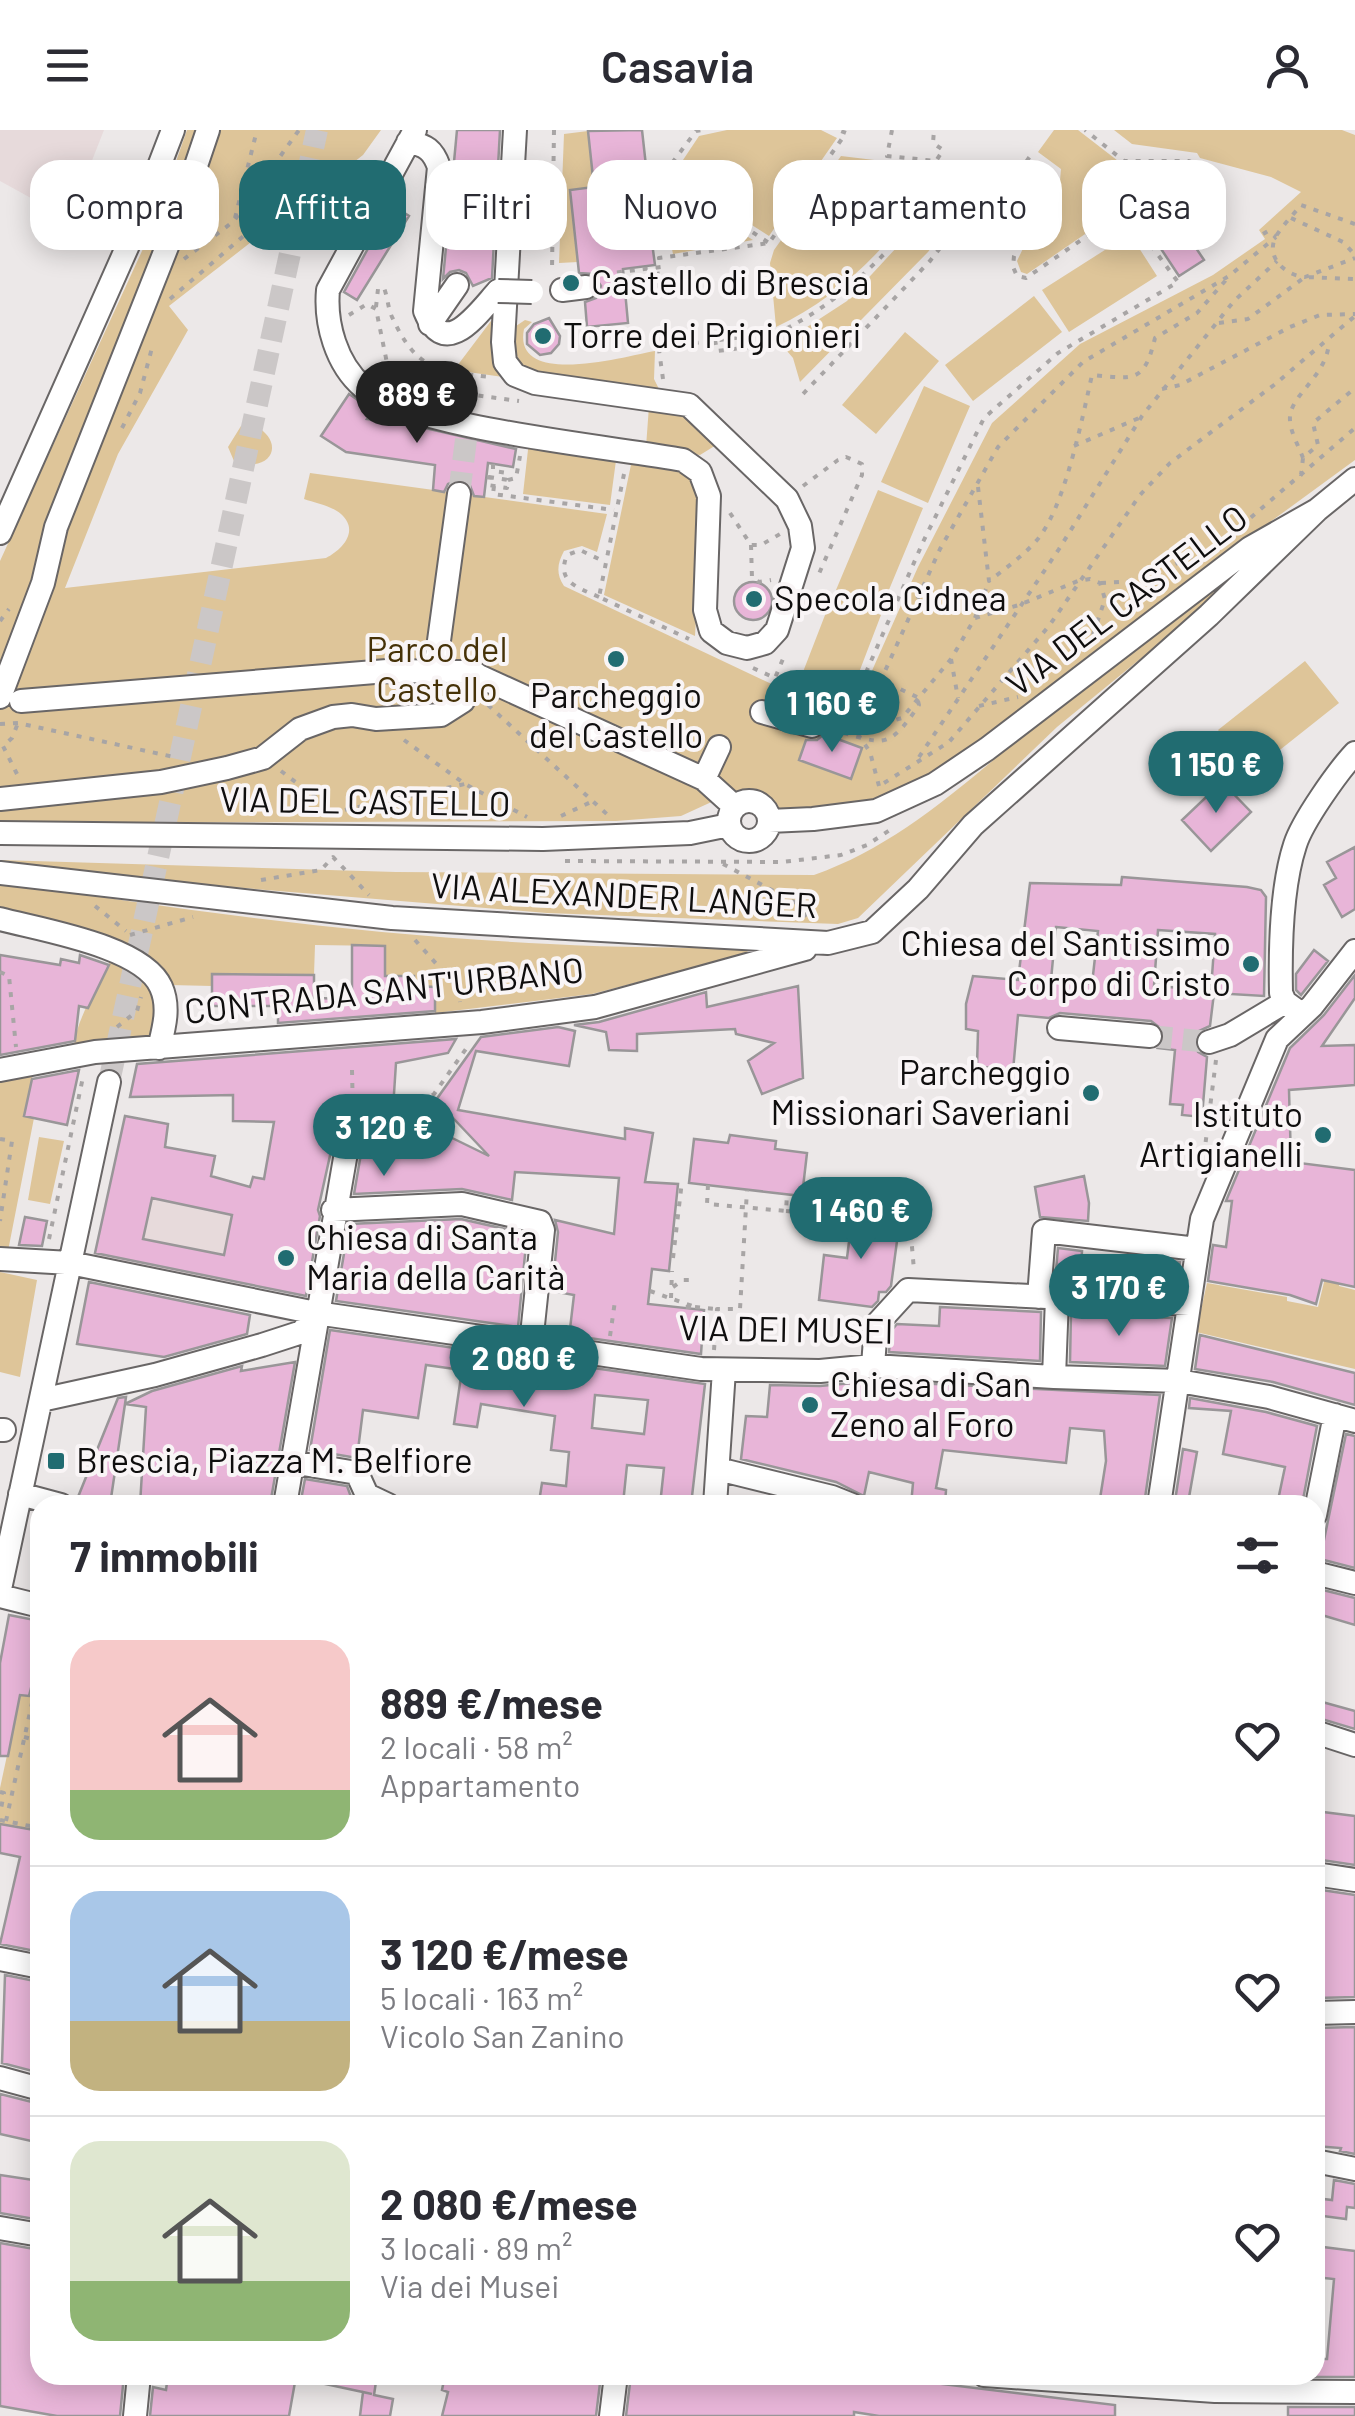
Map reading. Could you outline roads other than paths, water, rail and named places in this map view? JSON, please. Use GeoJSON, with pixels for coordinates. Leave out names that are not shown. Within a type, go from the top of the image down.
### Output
{"type":"FeatureCollection","features":[{"type":"Feature","properties":{"kind":"street"},"geometry":{"type":"LineString","coordinates":[[0,532],[133,234],[172,130]]}},
{"type":"Feature","properties":{"kind":"street"},"geometry":{"type":"LineString","coordinates":[[13,707],[56,527],[158,294],[208,130]]}},
{"type":"Feature","properties":{"kind":"street"},"geometry":{"type":"LineString","coordinates":[[514,130],[504,276],[505,362],[516,375],[535,383],[689,405],[790,506],[803,548],[777,630],[765,643],[746,648],[727,643],[711,631],[705,610],[710,496],[700,472],[683,460],[629,450],[524,419],[467,428],[408,410],[369,385],[339,351],[326,317],[328,290],[411,136],[434,152],[439,167],[425,311],[430,324],[447,334],[457,333],[498,291],[571,287]]}},
{"type":"Feature","properties":{"kind":"street"},"geometry":{"type":"LineString","coordinates":[[430,324],[456,285]]}},
{"type":"Feature","properties":{"kind":"street","name":"VIA DEL CASTELLO"},"geometry":{"type":"LineString","coordinates":[[0,833],[624,838],[690,833],[732,816],[741,802],[756,802],[767,813],[768,821],[813,820],[876,811],[935,784],[988,750],[1250,548],[1318,510],[1355,479]]}},
{"type":"Feature","properties":{"kind":"street"},"geometry":{"type":"LineString","coordinates":[[435,670],[459,494]]}},
{"type":"Feature","properties":{"kind":"street","name":"VIA ALEXANDER LANGER"},"geometry":{"type":"LineString","coordinates":[[0,872],[392,918],[828,943],[872,932],[918,889],[972,825],[1209,615],[1318,510]]}},
{"type":"Feature","properties":{"kind":"street","name":"VIA DEL CASTELLO"},"geometry":{"type":"LineString","coordinates":[[13,707],[386,671],[435,670],[472,681],[704,779],[732,816]]}},
{"type":"Feature","properties":{"kind":"street"},"geometry":{"type":"LineString","coordinates":[[0,800],[161,782],[263,758],[300,728],[333,717],[352,715],[376,720],[440,715],[463,700],[472,681]]}},
{"type":"Feature","properties":{"kind":"street"},"geometry":{"type":"LineString","coordinates":[[762,712],[812,726]]}},
{"type":"Feature","properties":{"kind":"street"},"geometry":{"type":"LineString","coordinates":[[704,779],[719,748]]}},
{"type":"Feature","properties":{"kind":"street"},"geometry":{"type":"LineString","coordinates":[[1294,1009],[1281,993],[1283,927],[1295,843],[1342,766],[1355,753]]}},
{"type":"Feature","properties":{"kind":"street"},"geometry":{"type":"LineString","coordinates":[[1,922],[120,954],[153,973],[163,990],[166,1015],[159,1048]]}},
{"type":"Feature","properties":{"kind":"street","name":"CONTRADA SANT'URBANO"},"geometry":{"type":"LineString","coordinates":[[9,1065],[90,1061],[159,1048],[464,1024],[594,1007],[828,943]]}},
{"type":"Feature","properties":{"kind":"street"},"geometry":{"type":"LineString","coordinates":[[1160,1495],[1202,1219],[1260,1074],[1294,1009],[1355,951]]}},
{"type":"Feature","properties":{"kind":"street"},"geometry":{"type":"LineString","coordinates":[[1220,1039],[1294,1009]]}},
{"type":"Feature","properties":{"kind":"street"},"geometry":{"type":"LineString","coordinates":[[1059,1028],[1150,1036]]}},
{"type":"Feature","properties":{"kind":"street"},"geometry":{"type":"LineString","coordinates":[[30,1602],[0,1592],[109,1082]]}},
{"type":"Feature","properties":{"kind":"street"},"geometry":{"type":"LineString","coordinates":[[286,1495],[348,1140],[352,1134],[385,1129]]}},
{"type":"Feature","properties":{"kind":"street"},"geometry":{"type":"LineString","coordinates":[[333,1210],[462,1204],[540,1222],[543,1230],[531,1344]]}},
{"type":"Feature","properties":{"kind":"street"},"geometry":{"type":"LineString","coordinates":[[1054,1377],[1044,1297],[1044,1231],[1197,1249]]}},
{"type":"Feature","properties":{"kind":"street","name":"VIA DEI MUSEI"},"geometry":{"type":"LineString","coordinates":[[0,1259],[70,1264],[316,1313],[718,1370],[820,1371],[873,1366],[1179,1380],[1345,1418],[1321,1495]]}},
{"type":"Feature","properties":{"kind":"street"},"geometry":{"type":"LineString","coordinates":[[873,1366],[876,1325],[906,1292],[1189,1304]]}},
{"type":"Feature","properties":{"kind":"street"},"geometry":{"type":"LineString","coordinates":[[41,1400],[155,1375],[262,1345],[302,1332],[316,1313]]}},
{"type":"Feature","properties":{"kind":"street"},"geometry":{"type":"LineString","coordinates":[[716,1495],[718,1370]]}},
{"type":"Feature","properties":{"kind":"street"},"geometry":{"type":"LineString","coordinates":[[292,1462],[357,1473],[367,1495]]}},
{"type":"Feature","properties":{"kind":"street"},"geometry":{"type":"LineString","coordinates":[[718,1469],[817,1495]]}},
{"type":"Feature","properties":{"kind":"street"},"geometry":{"type":"LineString","coordinates":[[20,1494],[30,1497]]}},
{"type":"Feature","properties":{"kind":"street"},"geometry":{"type":"LineString","coordinates":[[1325,1576],[1355,1583]]}},
{"type":"Feature","properties":{"kind":"street"},"geometry":{"type":"LineString","coordinates":[[1325,1735],[1355,1744]]}},
{"type":"Feature","properties":{"kind":"street"},"geometry":{"type":"LineString","coordinates":[[1325,1876],[1355,1880]]}},
{"type":"Feature","properties":{"kind":"street"},"geometry":{"type":"LineString","coordinates":[[0,1959],[30,1965]]}},
{"type":"Feature","properties":{"kind":"street"},"geometry":{"type":"LineString","coordinates":[[1325,2013],[1355,2012]]}},
{"type":"Feature","properties":{"kind":"street"},"geometry":{"type":"LineString","coordinates":[[0,2078],[30,2086]]}},
{"type":"Feature","properties":{"kind":"street"},"geometry":{"type":"LineString","coordinates":[[1325,2163],[1355,2169]]}},
{"type":"Feature","properties":{"kind":"street"},"geometry":{"type":"LineString","coordinates":[[0,2228],[30,2233]]}},
{"type":"Feature","properties":{"kind":"street"},"geometry":{"type":"LineString","coordinates":[[134,2416],[139,2385]]}},
{"type":"Feature","properties":{"kind":"street"},"geometry":{"type":"LineString","coordinates":[[610,2416],[615,2385]]}},
{"type":"Feature","properties":{"kind":"street"},"geometry":{"type":"LineString","coordinates":[[1139,2385],[1216,2391],[1355,2392]]}},
{"type":"Feature","properties":{"kind":"tunnel"},"geometry":{"type":"LineString","coordinates":[[109,1082],[317,130]]}},
{"type":"Feature","properties":{"kind":"tunnel"},"geometry":{"type":"LineString","coordinates":[[459,494],[467,432]]}},
{"type":"Feature","properties":{"kind":"tunnel"},"geometry":{"type":"LineString","coordinates":[[1150,1036],[1209,1042]]}},
{"type":"Feature","properties":{"kind":"place","name":"Castello di Brescia"},"geometry":{"type":"Point","coordinates":[571,283]}},
{"type":"Feature","properties":{"kind":"place","name":"Torre dei Prigionieri"},"geometry":{"type":"Point","coordinates":[543,336]}},
{"type":"Feature","properties":{"kind":"place","name":"Specola Cidnea"},"geometry":{"type":"Point","coordinates":[754,599]}},
{"type":"Feature","properties":{"kind":"place","name":"Parcheggio del Castello"},"geometry":{"type":"Point","coordinates":[616,659]}},
{"type":"Feature","properties":{"kind":"place","name":"Chiesa del Santissimo Corpo di Cristo"},"geometry":{"type":"Point","coordinates":[1251,964]}},
{"type":"Feature","properties":{"kind":"place","name":"Parcheggio Missionari Saveriani"},"geometry":{"type":"Point","coordinates":[1091,1093]}},
{"type":"Feature","properties":{"kind":"place","name":"Istituto Artigianelli"},"geometry":{"type":"Point","coordinates":[1323,1135]}},
{"type":"Feature","properties":{"kind":"place","name":"Chiesa di Santa Maria della Carità"},"geometry":{"type":"Point","coordinates":[286,1258]}},
{"type":"Feature","properties":{"kind":"place","name":"Chiesa di San Zeno al Foro"},"geometry":{"type":"Point","coordinates":[810,1405]}},
{"type":"Feature","properties":{"kind":"place","name":"Brescia, Piazza M. Belfiore"},"geometry":{"type":"Point","coordinates":[56,1461]}},
{"type":"Feature","properties":{"kind":"park label","name":"Parco del Castello"},"geometry":{"type":"Point","coordinates":[437,670]}}]}
